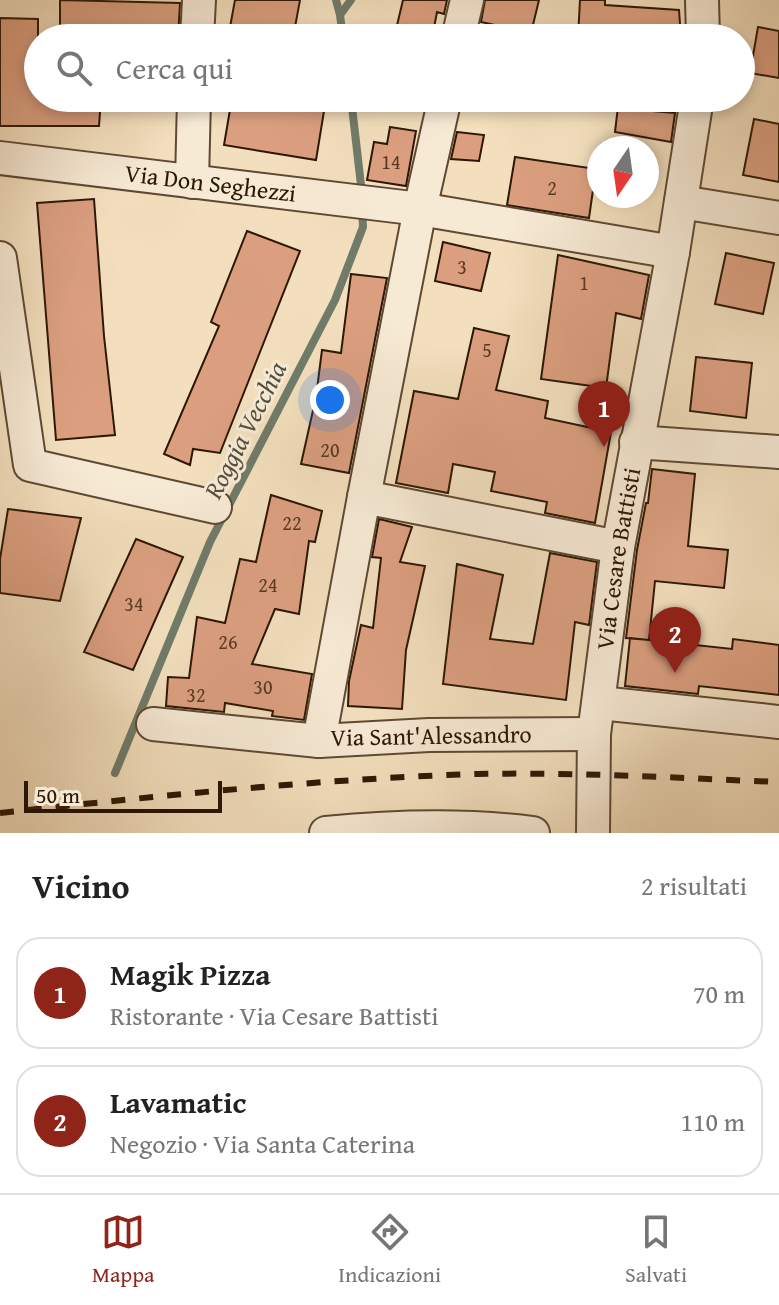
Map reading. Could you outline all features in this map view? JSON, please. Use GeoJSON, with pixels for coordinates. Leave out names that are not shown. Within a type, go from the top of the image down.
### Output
{"type":"FeatureCollection","features":[{"type":"Feature","properties":{"kind":"street"},"geometry":{"type":"LineString","coordinates":[[198,24],[199,0]]}},
{"type":"Feature","properties":{"kind":"street"},"geometry":{"type":"LineString","coordinates":[[461,24],[467,0]]}},
{"type":"Feature","properties":{"kind":"street"},"geometry":{"type":"LineString","coordinates":[[702,0],[703,24]]}},
{"type":"Feature","properties":{"kind":"street"},"geometry":{"type":"LineString","coordinates":[[192,182],[194,112]]}},
{"type":"Feature","properties":{"kind":"street","name":"Via Sant'Alessandro"},"geometry":{"type":"LineString","coordinates":[[442,112],[420,209],[319,741],[429,735],[597,718],[779,722]]}},
{"type":"Feature","properties":{"kind":"street","name":"Via Cesare Battisti"},"geometry":{"type":"LineString","coordinates":[[593,833],[597,718],[618,547],[673,252],[695,112]]}},
{"type":"Feature","properties":{"kind":"street","name":"Via Don Seghezzi"},"geometry":{"type":"LineString","coordinates":[[0,158],[420,209]]}},
{"type":"Feature","properties":{"kind":"street"},"geometry":{"type":"LineString","coordinates":[[681,202],[779,218]]}},
{"type":"Feature","properties":{"kind":"street"},"geometry":{"type":"LineString","coordinates":[[420,209],[673,252]]}},
{"type":"Feature","properties":{"kind":"street"},"geometry":{"type":"LineString","coordinates":[[0,258],[30,465],[215,507]]}},
{"type":"Feature","properties":{"kind":"street"},"geometry":{"type":"LineString","coordinates":[[636,442],[779,452]]}},
{"type":"Feature","properties":{"kind":"street"},"geometry":{"type":"LineString","coordinates":[[364,497],[618,547]]}},
{"type":"Feature","properties":{"kind":"street"},"geometry":{"type":"LineString","coordinates":[[153,724],[319,741]]}},
{"type":"Feature","properties":{"kind":"street"},"geometry":{"type":"LineString","coordinates":[[326,833],[413,826],[481,827],[533,833]]}},
{"type":"Feature","properties":{"kind":"building"},"geometry":{"type":"Polygon","coordinates":[[[60,0],[180,3],[179,24],[60,24],[60,0]]]}},
{"type":"Feature","properties":{"kind":"building"},"geometry":{"type":"Polygon","coordinates":[[[235,0],[300,0],[296,24],[231,24],[235,0]]]}},
{"type":"Feature","properties":{"kind":"building"},"geometry":{"type":"Polygon","coordinates":[[[403,0],[447,0],[444,14],[437,12],[435,24],[397,24],[403,0]]]}},
{"type":"Feature","properties":{"kind":"building"},"geometry":{"type":"Polygon","coordinates":[[[485,0],[539,0],[533,24],[481,22],[485,0]]]}},
{"type":"Feature","properties":{"kind":"building"},"geometry":{"type":"Polygon","coordinates":[[[580,0],[605,0],[605,5],[679,10],[680,24],[579,24],[580,0]]]}},
{"type":"Feature","properties":{"kind":"building"},"geometry":{"type":"Polygon","coordinates":[[[0,18],[38,19],[38,24],[24,24],[24,112],[100,112],[99,126],[0,126],[0,18]]]}},
{"type":"Feature","properties":{"kind":"building"},"geometry":{"type":"Polygon","coordinates":[[[758,27],[779,31],[779,78],[755,74],[758,27]]]}},
{"type":"Feature","properties":{"kind":"building"},"geometry":{"type":"Polygon","coordinates":[[[230,112],[324,112],[316,160],[224,145],[230,112]]]}},
{"type":"Feature","properties":{"kind":"building"},"geometry":{"type":"Polygon","coordinates":[[[617,112],[675,113],[671,142],[659,140],[659,136],[615,132],[617,112]]]}},
{"type":"Feature","properties":{"kind":"building"},"geometry":{"type":"Polygon","coordinates":[[[754,119],[779,124],[779,182],[743,175],[754,119]]]}},
{"type":"Feature","properties":{"kind":"building"},"geometry":{"type":"Polygon","coordinates":[[[390,127],[416,131],[406,186],[367,180],[374,142],[387,144],[390,127]]]}},
{"type":"Feature","properties":{"kind":"building"},"geometry":{"type":"Polygon","coordinates":[[[457,132],[484,135],[479,161],[451,159],[457,132]]]}},
{"type":"Feature","properties":{"kind":"building"},"geometry":{"type":"Polygon","coordinates":[[[515,157],[587,168],[589,218],[507,205],[515,157]]]}},
{"type":"Feature","properties":{"kind":"building"},"geometry":{"type":"Polygon","coordinates":[[[94,199],[115,435],[56,440],[37,203],[94,199]]]}},
{"type":"Feature","properties":{"kind":"building"},"geometry":{"type":"Polygon","coordinates":[[[247,231],[300,251],[220,453],[193,449],[190,465],[164,454],[219,326],[211,322],[247,231]]]}},
{"type":"Feature","properties":{"kind":"building"},"geometry":{"type":"Polygon","coordinates":[[[443,242],[490,253],[481,291],[435,281],[443,242]]]}},
{"type":"Feature","properties":{"kind":"building"},"geometry":{"type":"Polygon","coordinates":[[[726,253],[774,263],[763,314],[715,304],[726,253]]]}},
{"type":"Feature","properties":{"kind":"building"},"geometry":{"type":"Polygon","coordinates":[[[558,255],[649,275],[641,319],[616,313],[606,388],[541,379],[558,255]]]}},
{"type":"Feature","properties":{"kind":"building"},"geometry":{"type":"Polygon","coordinates":[[[351,274],[387,278],[349,473],[301,464],[316,397],[322,350],[341,353],[351,274]]]}},
{"type":"Feature","properties":{"kind":"building"},"geometry":{"type":"Polygon","coordinates":[[[474,328],[509,336],[496,390],[548,401],[545,418],[611,432],[595,523],[545,513],[547,502],[491,491],[495,472],[453,464],[448,493],[396,483],[414,391],[458,399],[474,328]]]}},
{"type":"Feature","properties":{"kind":"building"},"geometry":{"type":"Polygon","coordinates":[[[696,357],[752,363],[746,418],[690,411],[696,357]]]}},
{"type":"Feature","properties":{"kind":"building"},"geometry":{"type":"Polygon","coordinates":[[[652,469],[695,474],[688,546],[728,550],[724,588],[655,581],[649,640],[626,638],[637,550],[652,469]]]}},
{"type":"Feature","properties":{"kind":"building"},"geometry":{"type":"Polygon","coordinates":[[[271,495],[322,511],[315,542],[309,541],[299,614],[275,609],[252,664],[312,674],[304,720],[272,716],[273,711],[225,703],[224,712],[166,706],[168,677],[189,678],[197,617],[225,623],[240,559],[256,562],[271,495]]]}},
{"type":"Feature","properties":{"kind":"building"},"geometry":{"type":"Polygon","coordinates":[[[8,509],[81,518],[60,601],[0,593],[0,559],[8,509]]]}},
{"type":"Feature","properties":{"kind":"building"},"geometry":{"type":"Polygon","coordinates":[[[379,519],[412,527],[400,562],[425,566],[406,650],[402,709],[348,706],[349,681],[361,625],[373,628],[381,558],[372,557],[379,519]]]}},
{"type":"Feature","properties":{"kind":"building"},"geometry":{"type":"Polygon","coordinates":[[[136,539],[183,557],[133,670],[84,652],[136,539]]]}},
{"type":"Feature","properties":{"kind":"building"},"geometry":{"type":"Polygon","coordinates":[[[550,553],[597,562],[589,625],[575,622],[566,700],[443,684],[457,564],[503,575],[490,639],[533,644],[550,553]]]}},
{"type":"Feature","properties":{"kind":"building"},"geometry":{"type":"Polygon","coordinates":[[[630,638],[732,649],[733,639],[779,645],[779,695],[699,686],[698,694],[625,686],[630,638]]]}},
{"type":"Feature","properties":{"kind":"waterway","name":"Roggia Vecchia"},"geometry":{"type":"LineString","coordinates":[[336,0],[340,15]]}},
{"type":"Feature","properties":{"kind":"waterway","name":"Roggia Vecchia"},"geometry":{"type":"LineString","coordinates":[[341,24],[340,15],[351,0]]}},
{"type":"Feature","properties":{"kind":"waterway","name":"Roggia Vecchia"},"geometry":{"type":"LineString","coordinates":[[353,112],[362,194]]}},
{"type":"Feature","properties":{"kind":"waterway","name":"Roggia Vecchia"},"geometry":{"type":"LineString","coordinates":[[115,773],[210,542],[335,300],[363,227],[362,208]]}},
{"type":"Feature","properties":{"kind":"railway"},"geometry":{"type":"LineString","coordinates":[[0,813],[298,784],[417,776],[590,775],[779,782]]}},
{"type":"Feature","properties":{"kind":"place","name":"Magik Pizza"},"geometry":{"type":"Point","coordinates":[604,447]}},
{"type":"Feature","properties":{"kind":"place","name":"Lavamatic"},"geometry":{"type":"Point","coordinates":[675,673]}}]}
